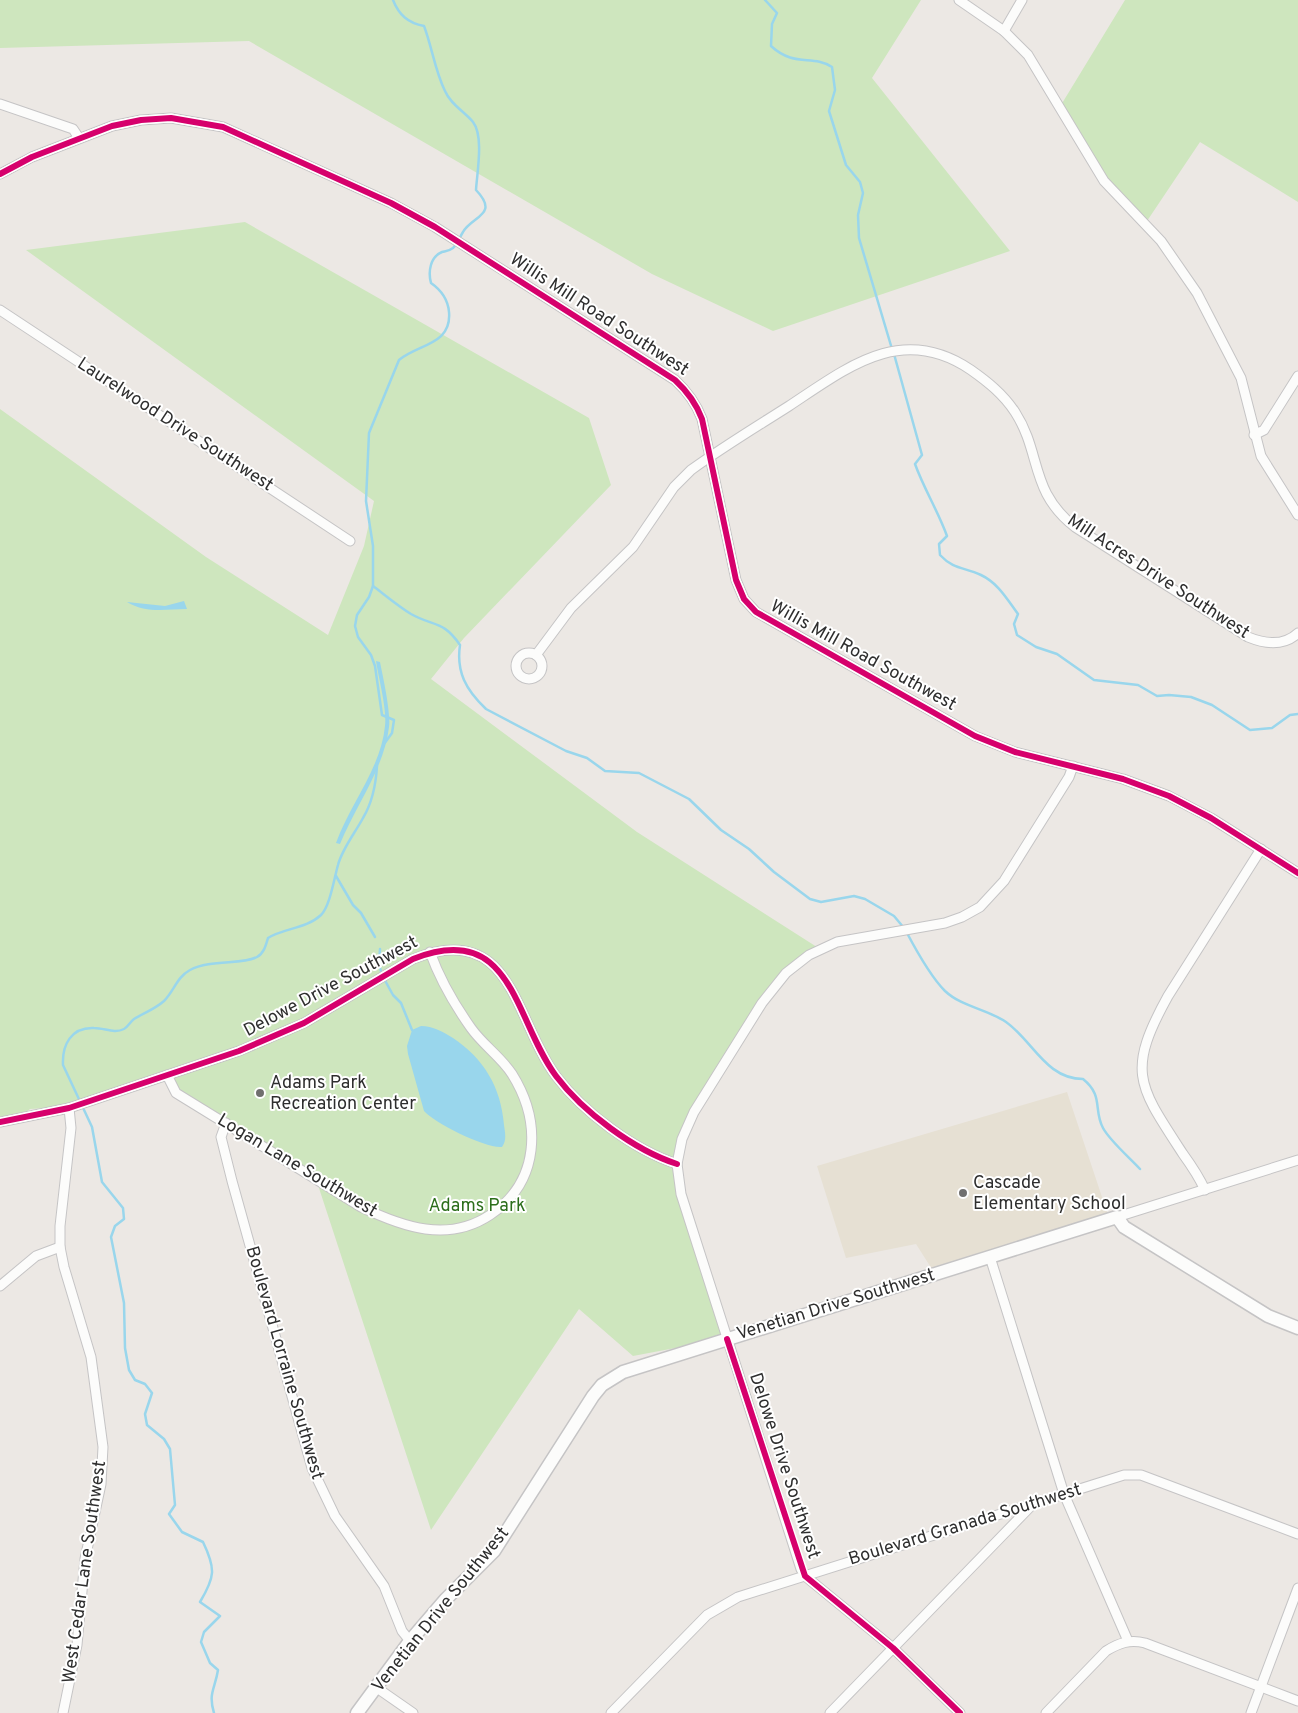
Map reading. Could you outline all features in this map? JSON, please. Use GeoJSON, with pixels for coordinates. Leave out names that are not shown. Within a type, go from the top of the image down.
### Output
{"type":"FeatureCollection","features":[{"type":"Feature","properties":{"kind":"street"},"geometry":{"type":"LineString","coordinates":[[959,0],[1004,31],[1028,56],[1104,181],[1161,241],[1197,293],[1241,378],[1254,435],[1261,456],[1298,515]]}},
{"type":"Feature","properties":{"kind":"street"},"geometry":{"type":"LineString","coordinates":[[1004,31],[1022,0]]}},
{"type":"Feature","properties":{"kind":"street"},"geometry":{"type":"LineString","coordinates":[[0,104],[73,129],[79,138]]}},
{"type":"Feature","properties":{"kind":"street","name":"Willis Mill Road Southwest"},"geometry":{"type":"LineString","coordinates":[[0,174],[32,157],[112,126],[141,120],[171,118],[204,122],[242,134],[378,195],[435,227],[675,380],[688,392],[698,407],[711,456],[736,580],[744,598],[756,612],[975,736],[1015,752],[1123,779],[1169,796],[1211,818],[1298,873]]}},
{"type":"Feature","properties":{"kind":"street","name":"Laurelwood Drive Southwest"},"geometry":{"type":"LineString","coordinates":[[0,310],[350,540]]}},
{"type":"Feature","properties":{"kind":"street","name":"Mill Acres Drive Southwest"},"geometry":{"type":"LineString","coordinates":[[536,655],[570,608],[633,547],[674,487],[691,470],[841,372],[865,359],[896,350],[928,351],[945,356],[989,382],[1006,399],[1023,429],[1044,491],[1064,518],[1248,637],[1272,643],[1284,641],[1298,632]]}},
{"type":"Feature","properties":{"kind":"street"},"geometry":{"type":"LineString","coordinates":[[1254,435],[1264,430],[1298,376]]}},
{"type":"Feature","properties":{"kind":"street"},"geometry":{"type":"LineString","coordinates":[[678,1164],[682,1139],[697,1107],[762,1003],[786,973],[809,955],[837,942],[945,923],[962,917],[980,907],[1004,881],[1070,778],[1073,766]]}},
{"type":"Feature","properties":{"kind":"street"},"geometry":{"type":"LineString","coordinates":[[1205,1190],[1149,1103],[1142,1080],[1142,1054],[1155,1020],[1168,996],[1261,849]]}},
{"type":"Feature","properties":{"kind":"street","name":"Delowe Drive Southwest"},"geometry":{"type":"LineString","coordinates":[[0,1122],[69,1108],[270,1039],[304,1022],[413,958],[430,952],[447,950],[465,952],[480,957],[495,967],[512,988],[543,1058],[569,1093],[608,1126],[661,1159],[678,1164],[681,1194],[804,1576],[893,1648],[960,1713]]}},
{"type":"Feature","properties":{"kind":"street","name":"Logan Lane Southwest"},"geometry":{"type":"LineString","coordinates":[[166,1075],[176,1093],[361,1207],[407,1226],[433,1231],[458,1230],[479,1222],[499,1209],[518,1188],[531,1160],[531,1133],[527,1108],[511,1073],[473,1031],[452,1000],[438,975],[430,952]]}},
{"type":"Feature","properties":{"kind":"street","name":"West Cedar Lane Southwest"},"geometry":{"type":"LineString","coordinates":[[63,1713],[77,1645],[85,1559],[101,1484],[103,1447],[91,1357],[64,1267],[60,1247],[60,1226],[71,1128],[69,1108]]}},
{"type":"Feature","properties":{"kind":"street","name":"Boulevard Lorraine Southwest"},"geometry":{"type":"LineString","coordinates":[[226,1123],[221,1138],[312,1468],[334,1516],[384,1586],[402,1631],[410,1641]]}},
{"type":"Feature","properties":{"kind":"street"},"geometry":{"type":"LineString","coordinates":[[1298,1160],[1117,1217],[1124,1227],[1268,1316],[1298,1328]]}},
{"type":"Feature","properties":{"kind":"street","name":"Venetian Drive Southwest"},"geometry":{"type":"LineString","coordinates":[[357,1713],[410,1641],[446,1599],[494,1551],[602,1385],[623,1372],[1117,1217]]}},
{"type":"Feature","properties":{"kind":"street"},"geometry":{"type":"LineString","coordinates":[[0,1286],[36,1256],[60,1247]]}},
{"type":"Feature","properties":{"kind":"street"},"geometry":{"type":"LineString","coordinates":[[990,1257],[1064,1494],[1128,1641]]}},
{"type":"Feature","properties":{"kind":"street","name":"Boulevard Granada Southwest"},"geometry":{"type":"LineString","coordinates":[[611,1713],[707,1615],[738,1597],[1124,1475],[1142,1475],[1298,1534]]}},
{"type":"Feature","properties":{"kind":"street"},"geometry":{"type":"LineString","coordinates":[[830,1713],[1033,1504]]}},
{"type":"Feature","properties":{"kind":"street"},"geometry":{"type":"LineString","coordinates":[[1251,1713],[1298,1588]]}},
{"type":"Feature","properties":{"kind":"street"},"geometry":{"type":"LineString","coordinates":[[1046,1713],[1106,1651],[1116,1644],[1128,1641],[1146,1643],[1298,1701]]}},
{"type":"Feature","properties":{"kind":"street"},"geometry":{"type":"LineString","coordinates":[[376,1688],[413,1713]]}},
{"type":"Feature","properties":{"kind":"shaded area","name":"Cascade Elementary School"},"geometry":{"type":"Polygon","coordinates":[[[1067,1092],[1110,1221],[937,1277],[916,1244],[846,1258],[817,1166],[1067,1092]]]}},
{"type":"Feature","properties":{"kind":"green space"},"geometry":{"type":"Polygon","coordinates":[[[0,0],[921,0],[872,78],[1010,251],[773,331],[652,274],[249,41],[0,48],[0,0]]]}},
{"type":"Feature","properties":{"kind":"green space"},"geometry":{"type":"Polygon","coordinates":[[[1125,0],[1298,0],[1298,202],[1200,142],[1147,221],[1097,170],[1061,105],[1125,0]]]}},
{"type":"Feature","properties":{"kind":"green space","name":"Adams Park"},"geometry":{"type":"Polygon","coordinates":[[[245,222],[589,418],[611,485],[464,638],[431,679],[637,832],[820,949],[789,965],[684,1135],[675,1167],[723,1339],[633,1356],[579,1309],[431,1530],[317,1182],[181,1095],[165,1077],[79,1106],[30,1109],[13,1123],[0,1126],[0,409],[206,557],[328,635],[364,546],[374,501],[26,250],[245,222]]]}},
{"type":"Feature","properties":{"kind":"water"},"geometry":{"type":"Polygon","coordinates":[[[184,601],[187,609],[164,610],[142,608],[127,602],[165,606],[184,601]]]}},
{"type":"Feature","properties":{"kind":"water"},"geometry":{"type":"Polygon","coordinates":[[[376,661],[380,662],[388,704],[389,727],[376,772],[340,844],[336,843],[342,828],[378,757],[385,726],[385,711],[376,661]]]}},
{"type":"Feature","properties":{"kind":"water"},"geometry":{"type":"Polygon","coordinates":[[[421,1026],[434,1028],[453,1038],[474,1055],[489,1075],[495,1086],[502,1111],[505,1142],[502,1147],[495,1147],[473,1140],[438,1122],[424,1111],[407,1046],[412,1030],[421,1026]]]}},
{"type":"Feature","properties":{"kind":"waterway"},"geometry":{"type":"LineString","coordinates":[[384,744],[392,733],[394,720],[382,715],[375,666],[371,655],[358,637],[355,626],[357,615],[369,597],[373,586],[373,546],[366,501],[369,433],[399,360],[440,337],[448,323],[449,312],[446,299],[431,283],[430,270],[432,261],[438,254],[455,246],[467,227],[485,210],[483,198],[476,190],[479,155],[476,128],[473,122],[454,104],[445,91],[424,26],[413,23],[405,18],[393,0]]}},
{"type":"Feature","properties":{"kind":"waterway"},"geometry":{"type":"LineString","coordinates":[[765,0],[777,13],[772,24],[771,46],[788,57],[817,61],[832,67],[835,90],[829,111],[846,165],[860,182],[863,193],[858,215],[859,238],[892,349]]}},
{"type":"Feature","properties":{"kind":"waterway"},"geometry":{"type":"LineString","coordinates":[[894,354],[922,455],[915,464],[947,536],[939,544],[940,555],[955,566],[987,578],[997,587],[1018,614],[1014,624],[1017,635],[1036,647],[1057,654],[1094,680],[1138,685],[1157,696],[1191,697],[1212,705],[1250,730],[1272,728],[1290,715],[1298,714]]}},
{"type":"Feature","properties":{"kind":"waterway"},"geometry":{"type":"LineString","coordinates":[[373,586],[411,614],[438,625],[454,637],[460,645],[460,664],[464,680],[473,695],[486,709],[566,751],[587,758],[605,771],[639,773],[689,799],[721,830],[749,849],[774,872],[810,899],[821,902],[854,896],[865,899],[894,916],[904,928]]}},
{"type":"Feature","properties":{"kind":"waterway"},"geometry":{"type":"LineString","coordinates":[[214,1713],[212,1696],[218,1670],[210,1663],[201,1642],[204,1632],[220,1616],[200,1602],[209,1586],[212,1566],[203,1542],[182,1532],[169,1514],[175,1505],[170,1449],[164,1439],[147,1425],[145,1414],[152,1393],[145,1384],[135,1380],[129,1370],[125,1348],[124,1303],[111,1237],[115,1226],[124,1219],[123,1208],[102,1182],[92,1127],[63,1065],[64,1051],[66,1044],[74,1034],[86,1028],[113,1031],[125,1028],[134,1019],[164,1001],[182,976],[190,970],[207,964],[243,961],[257,957],[263,951],[268,938],[309,923],[321,915],[329,899],[342,853],[369,806],[375,786],[377,766]]}},
{"type":"Feature","properties":{"kind":"waterway"},"geometry":{"type":"LineString","coordinates":[[336,876],[375,937]]}},
{"type":"Feature","properties":{"kind":"waterway"},"geometry":{"type":"LineString","coordinates":[[907,933],[929,971],[945,991],[959,1001],[1006,1022],[1016,1030],[1049,1066],[1059,1073],[1083,1079],[1089,1085],[1094,1091],[1100,1121],[1106,1133],[1140,1169]]}},
{"type":"Feature","properties":{"kind":"waterway"},"geometry":{"type":"LineString","coordinates":[[380,949],[379,964],[382,975],[393,995],[401,1003],[412,1030]]}},
{"type":"Feature","properties":{"kind":"cycle path"},"geometry":{"type":"LineString","coordinates":[[0,174],[32,157],[112,126],[141,120],[171,118],[223,127],[391,203],[435,227],[675,380],[684,389],[702,419],[736,580],[744,599],[756,612],[975,736],[1015,752],[1123,779],[1169,796],[1211,818],[1298,873]]}},
{"type":"Feature","properties":{"kind":"cycle path"},"geometry":{"type":"LineString","coordinates":[[0,1122],[69,1108],[239,1051],[304,1023],[413,959],[446,950],[472,953],[491,964],[506,982],[519,1004],[542,1053],[556,1076],[580,1103],[610,1128],[627,1139],[661,1158],[677,1164]]}},
{"type":"Feature","properties":{"kind":"cycle path"},"geometry":{"type":"LineString","coordinates":[[727,1339],[805,1576],[893,1648],[960,1713]]}},
{"type":"Feature","properties":{"kind":"place","name":"Adams Park Recreation Center"},"geometry":{"type":"Point","coordinates":[260,1093]}},
{"type":"Feature","properties":{"kind":"place","name":"Cascade Elementary School"},"geometry":{"type":"Point","coordinates":[963,1193]}}]}
